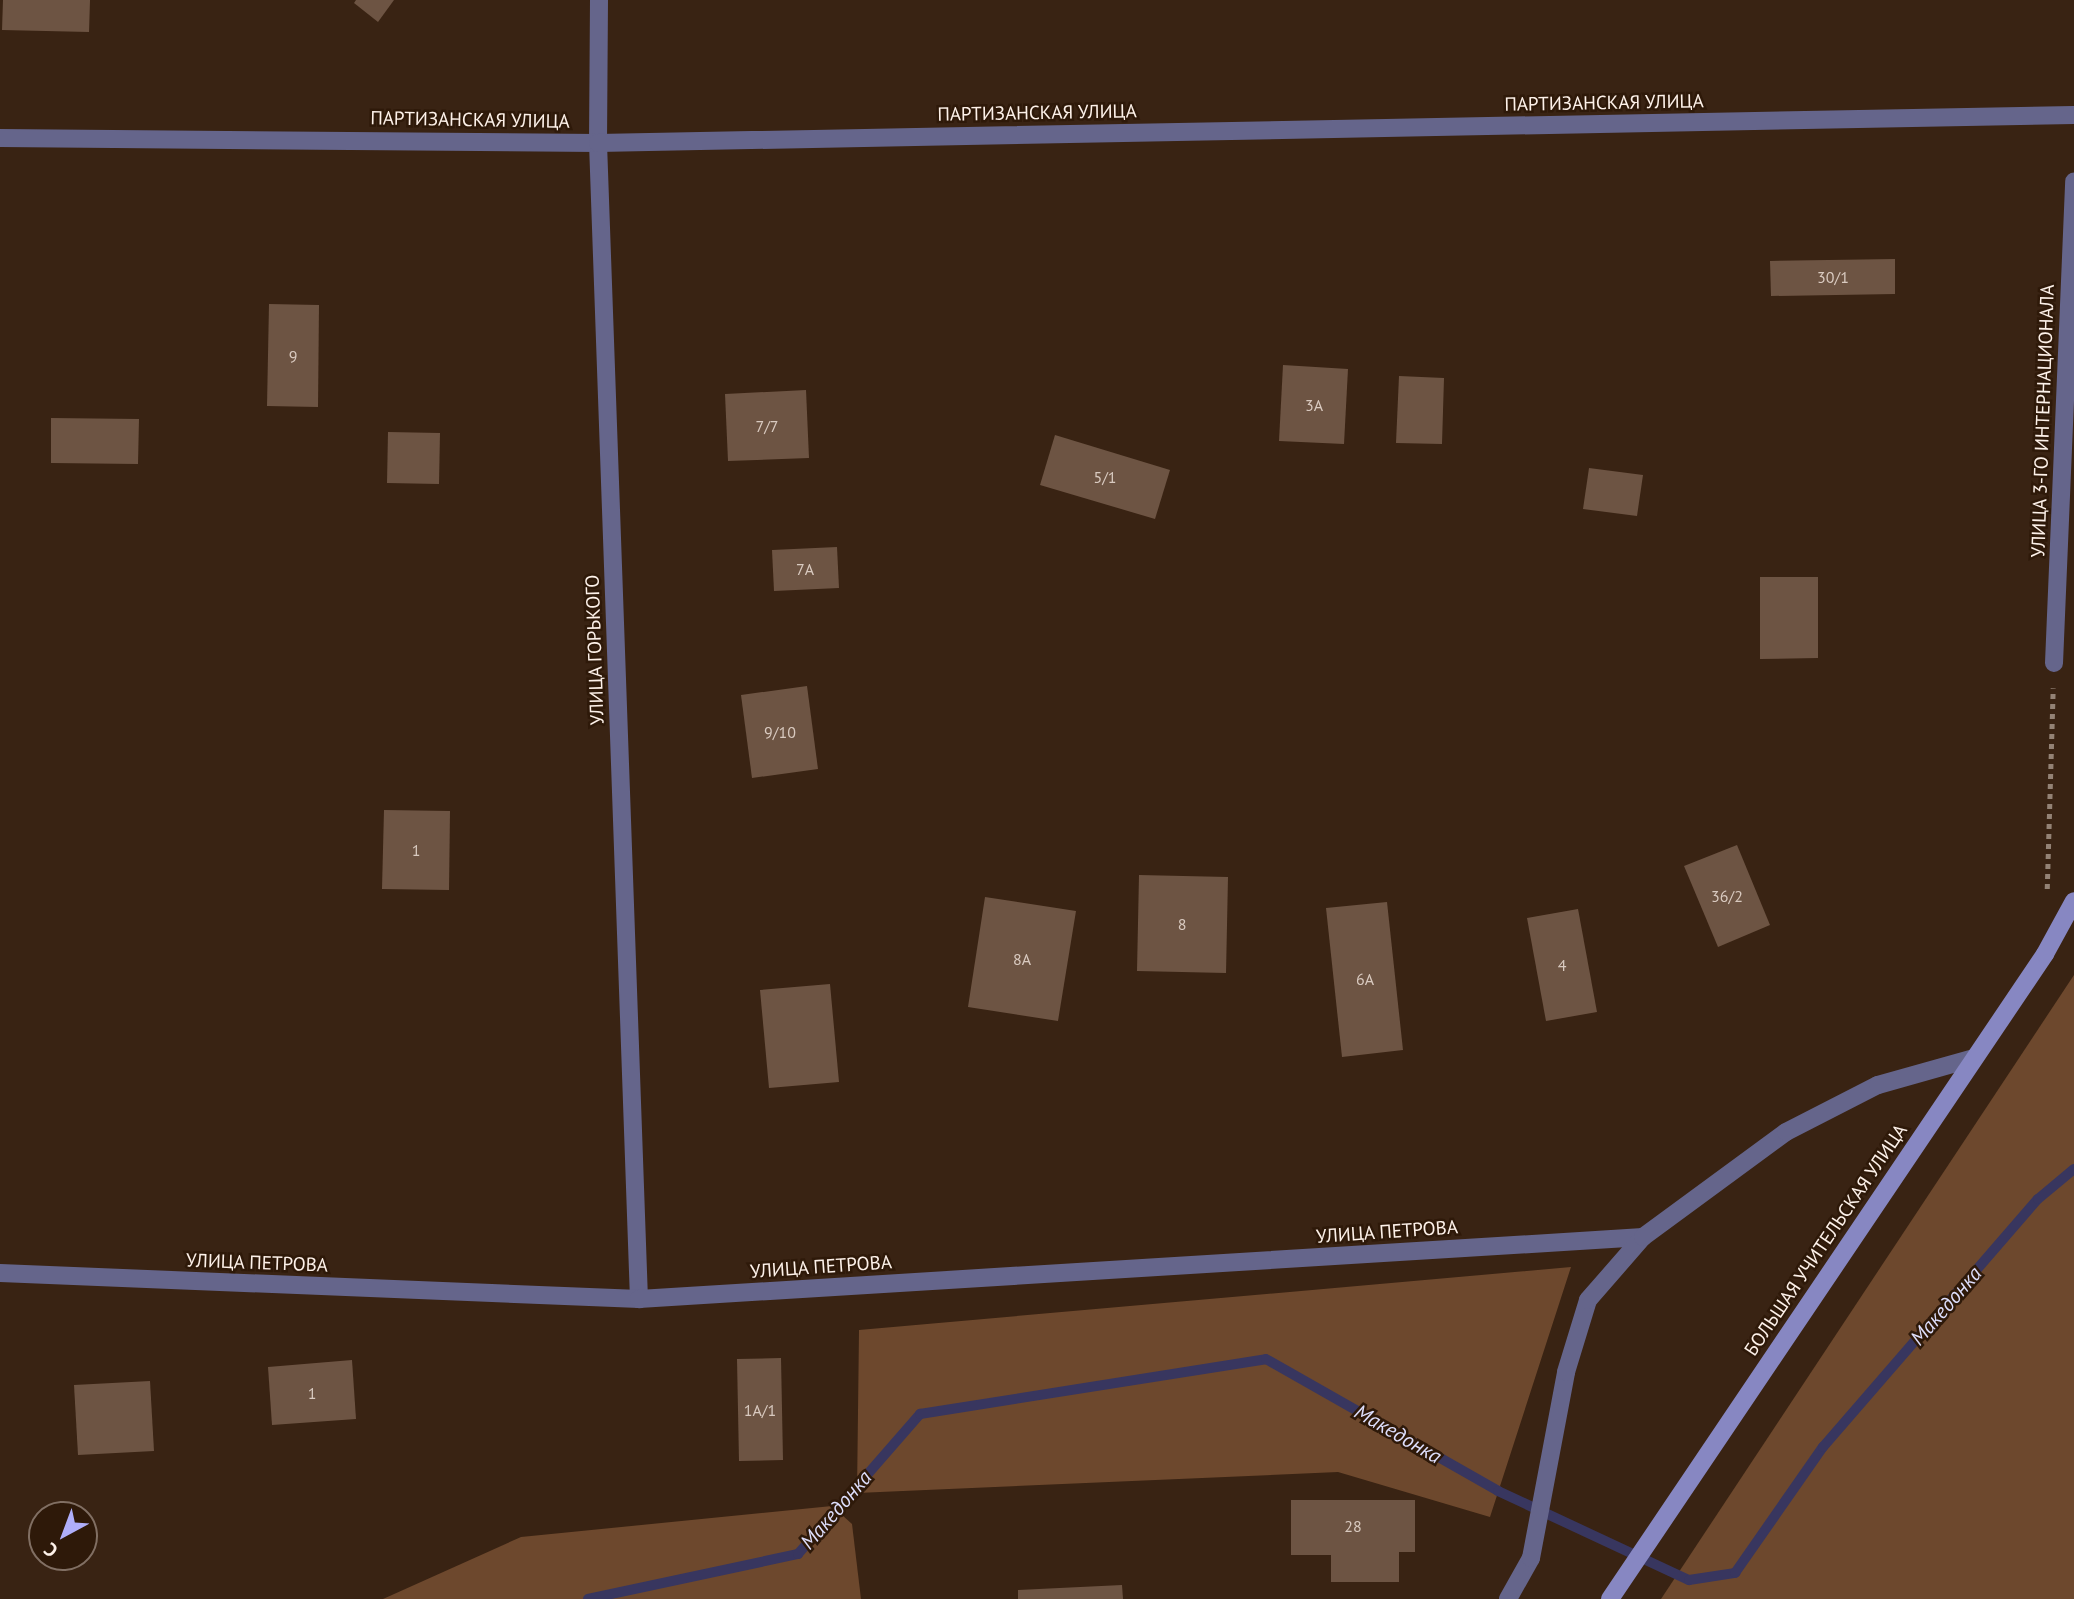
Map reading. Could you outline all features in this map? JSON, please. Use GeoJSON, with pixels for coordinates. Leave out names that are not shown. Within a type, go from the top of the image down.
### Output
{"type":"FeatureCollection","features":[{"type":"Feature","properties":{"kind":"main road","name":"БОЛЬШАЯ УЧИТЕЛЬСКАЯ УЛИЦА"},"geometry":{"type":"LineString","coordinates":[[1610,1599],[2045,954],[2074,901]]}},
{"type":"Feature","properties":{"kind":"street","name":"УЛИЦА ГОРЬКОГО"},"geometry":{"type":"LineString","coordinates":[[599,0],[598,143],[639,1299]]}},
{"type":"Feature","properties":{"kind":"street","name":"ПАРТИЗАНСКАЯ УЛИЦА"},"geometry":{"type":"LineString","coordinates":[[0,138],[598,143],[2074,115]]}},
{"type":"Feature","properties":{"kind":"street","name":"УЛИЦА 3-ГО ИНТЕРНАЦИОНАЛА"},"geometry":{"type":"LineString","coordinates":[[2054,663],[2074,181]]}},
{"type":"Feature","properties":{"kind":"street"},"geometry":{"type":"LineString","coordinates":[[1508,1599],[1531,1558],[1566,1371],[1588,1300],[1643,1237],[1786,1132],[1878,1086],[1974,1058]]}},
{"type":"Feature","properties":{"kind":"street","name":"УЛИЦА ПЕТРОВА"},"geometry":{"type":"LineString","coordinates":[[0,1273],[639,1299],[1643,1237]]}},
{"type":"Feature","properties":{"kind":"path"},"geometry":{"type":"LineString","coordinates":[[2047,898],[2054,663]]}},
{"type":"Feature","properties":{"kind":"shaded area"},"geometry":{"type":"Polygon","coordinates":[[[2074,975],[2074,1599],[1661,1599],[2074,975]]]}},
{"type":"Feature","properties":{"kind":"shaded area"},"geometry":{"type":"Polygon","coordinates":[[[1571,1267],[1490,1517],[1338,1472],[857,1493],[859,1330],[1571,1267]]]}},
{"type":"Feature","properties":{"kind":"shaded area"},"geometry":{"type":"Polygon","coordinates":[[[832,1506],[852,1524],[861,1599],[383,1599],[521,1537],[832,1506]]]}},
{"type":"Feature","properties":{"kind":"building"},"geometry":{"type":"Polygon","coordinates":[[[3,0],[90,0],[89,32],[2,30],[3,0]]]}},
{"type":"Feature","properties":{"kind":"building"},"geometry":{"type":"Polygon","coordinates":[[[356,0],[394,0],[378,22],[354,3],[356,0]]]}},
{"type":"Feature","properties":{"kind":"building"},"geometry":{"type":"Polygon","coordinates":[[[1895,259],[1895,294],[1771,296],[1770,261],[1895,259]]]}},
{"type":"Feature","properties":{"kind":"building"},"geometry":{"type":"Polygon","coordinates":[[[269,304],[319,305],[318,407],[267,406],[269,304]]]}},
{"type":"Feature","properties":{"kind":"building"},"geometry":{"type":"Polygon","coordinates":[[[1283,365],[1348,369],[1344,444],[1279,441],[1283,365]]]}},
{"type":"Feature","properties":{"kind":"building"},"geometry":{"type":"Polygon","coordinates":[[[1399,376],[1444,378],[1442,444],[1396,443],[1399,376]]]}},
{"type":"Feature","properties":{"kind":"building"},"geometry":{"type":"Polygon","coordinates":[[[806,390],[809,458],[728,461],[725,394],[806,390]]]}},
{"type":"Feature","properties":{"kind":"building"},"geometry":{"type":"Polygon","coordinates":[[[51,418],[139,419],[138,464],[51,463],[51,418]]]}},
{"type":"Feature","properties":{"kind":"building"},"geometry":{"type":"Polygon","coordinates":[[[388,432],[440,433],[439,484],[387,483],[388,432]]]}},
{"type":"Feature","properties":{"kind":"building"},"geometry":{"type":"Polygon","coordinates":[[[1055,435],[1170,470],[1155,519],[1040,485],[1055,435]]]}},
{"type":"Feature","properties":{"kind":"building"},"geometry":{"type":"Polygon","coordinates":[[[1589,468],[1643,475],[1637,516],[1583,509],[1589,468]]]}},
{"type":"Feature","properties":{"kind":"building"},"geometry":{"type":"Polygon","coordinates":[[[837,547],[839,588],[774,591],[772,550],[837,547]]]}},
{"type":"Feature","properties":{"kind":"building"},"geometry":{"type":"Polygon","coordinates":[[[1760,577],[1818,577],[1818,658],[1760,659],[1760,577]]]}},
{"type":"Feature","properties":{"kind":"building"},"geometry":{"type":"Polygon","coordinates":[[[807,686],[818,769],[752,778],[741,695],[807,686]]]}},
{"type":"Feature","properties":{"kind":"building"},"geometry":{"type":"Polygon","coordinates":[[[384,810],[450,811],[449,890],[382,889],[384,810]]]}},
{"type":"Feature","properties":{"kind":"building"},"geometry":{"type":"Polygon","coordinates":[[[1737,845],[1770,925],[1718,947],[1684,866],[1737,845]]]}},
{"type":"Feature","properties":{"kind":"building"},"geometry":{"type":"Polygon","coordinates":[[[1139,875],[1228,877],[1226,973],[1137,971],[1139,875]]]}},
{"type":"Feature","properties":{"kind":"building"},"geometry":{"type":"Polygon","coordinates":[[[985,897],[1076,911],[1058,1021],[968,1007],[985,897]]]}},
{"type":"Feature","properties":{"kind":"building"},"geometry":{"type":"Polygon","coordinates":[[[1387,902],[1403,1050],[1342,1057],[1326,908],[1387,902]]]}},
{"type":"Feature","properties":{"kind":"building"},"geometry":{"type":"Polygon","coordinates":[[[1578,909],[1597,1012],[1546,1021],[1527,918],[1578,909]]]}},
{"type":"Feature","properties":{"kind":"building"},"geometry":{"type":"Polygon","coordinates":[[[830,984],[839,1082],[769,1088],[760,990],[830,984]]]}},
{"type":"Feature","properties":{"kind":"building"},"geometry":{"type":"Polygon","coordinates":[[[781,1358],[783,1460],[739,1461],[737,1359],[781,1358]]]}},
{"type":"Feature","properties":{"kind":"building"},"geometry":{"type":"Polygon","coordinates":[[[352,1360],[356,1419],[272,1425],[268,1367],[352,1360]]]}},
{"type":"Feature","properties":{"kind":"building"},"geometry":{"type":"Polygon","coordinates":[[[150,1381],[154,1451],[78,1455],[74,1385],[150,1381]]]}},
{"type":"Feature","properties":{"kind":"building"},"geometry":{"type":"Polygon","coordinates":[[[1291,1500],[1415,1500],[1415,1552],[1399,1552],[1399,1582],[1331,1582],[1331,1555],[1291,1555],[1291,1500]]]}},
{"type":"Feature","properties":{"kind":"building"},"geometry":{"type":"Polygon","coordinates":[[[1122,1585],[1123,1599],[1018,1599],[1018,1590],[1122,1585]]]}},
{"type":"Feature","properties":{"kind":"waterway","name":"Македонка"},"geometry":{"type":"LineString","coordinates":[[588,1599],[798,1554],[920,1414],[1266,1359],[1498,1491],[1689,1580],[1735,1573],[1823,1447],[2038,1199],[2074,1169]]}}]}
